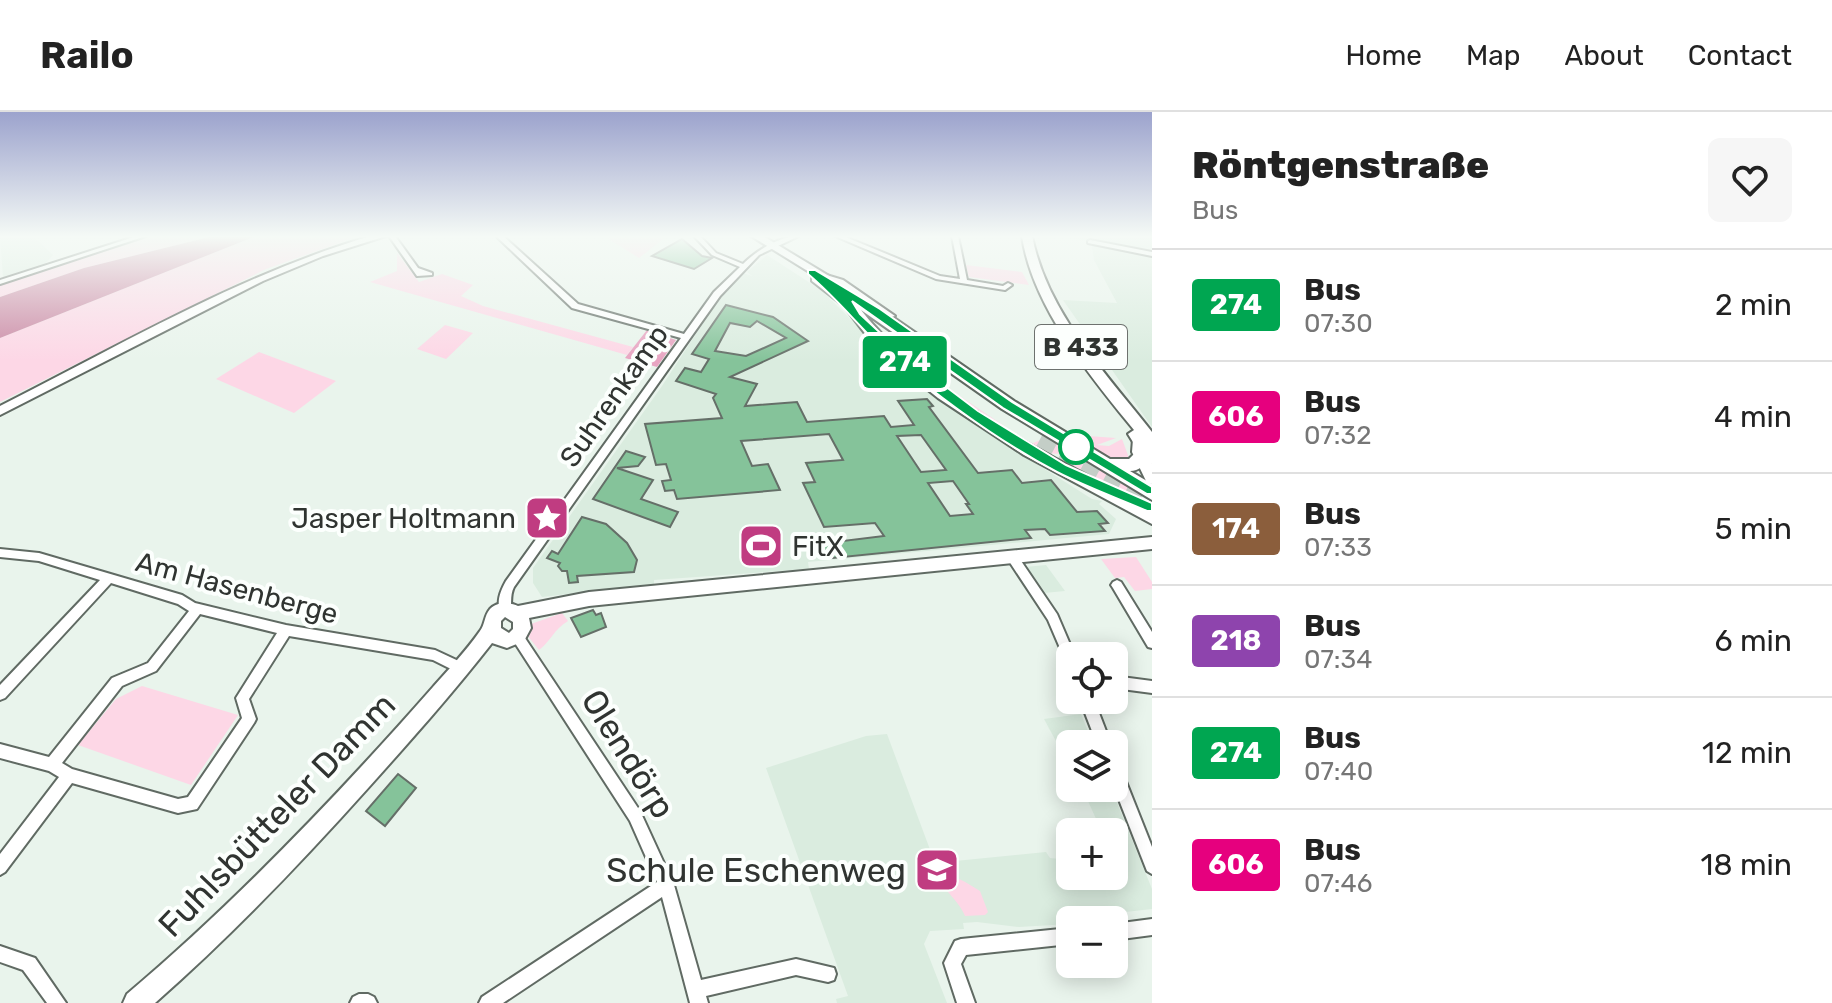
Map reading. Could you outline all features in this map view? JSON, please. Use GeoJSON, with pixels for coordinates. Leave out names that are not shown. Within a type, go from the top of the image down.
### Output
{"type":"FeatureCollection","features":[{"type":"Feature","properties":{"kind":"highway"},"geometry":{"type":"LineString","coordinates":[[820,278],[1041,446],[1152,517]]}},
{"type":"Feature","properties":{"kind":"highway"},"geometry":{"type":"LineString","coordinates":[[853,302],[876,312],[1064,440],[1152,493]]}},
{"type":"Feature","properties":{"kind":"highway"},"geometry":{"type":"LineString","coordinates":[[1041,446],[1068,453],[1064,440]]}},
{"type":"Feature","properties":{"kind":"highway"},"geometry":{"type":"LineString","coordinates":[[1105,464],[1133,465],[1146,450]]}},
{"type":"Feature","properties":{"kind":"main road","name":"B 433"},"geometry":{"type":"LineString","coordinates":[[1040,278],[1117,401],[1130,412],[1146,450]]}},
{"type":"Feature","properties":{"kind":"street"},"geometry":{"type":"LineString","coordinates":[[0,411],[262,278]]}},
{"type":"Feature","properties":{"kind":"street"},"geometry":{"type":"LineString","coordinates":[[544,278],[575,306],[685,337]]}},
{"type":"Feature","properties":{"kind":"street","name":"Suhrenkamp"},"geometry":{"type":"LineString","coordinates":[[509,626],[505,593],[510,584],[685,337],[734,278]]}},
{"type":"Feature","properties":{"kind":"street"},"geometry":{"type":"LineString","coordinates":[[832,278],[877,306],[1032,418]]}},
{"type":"Feature","properties":{"kind":"street"},"geometry":{"type":"LineString","coordinates":[[937,278],[986,285]]}},
{"type":"Feature","properties":{"kind":"street"},"geometry":{"type":"LineString","coordinates":[[963,278],[964,282]]}},
{"type":"Feature","properties":{"kind":"street"},"geometry":{"type":"LineString","coordinates":[[1146,450],[1152,479]]}},
{"type":"Feature","properties":{"kind":"street"},"geometry":{"type":"LineString","coordinates":[[1063,642],[1053,618],[1013,558],[1149,544]]}},
{"type":"Feature","properties":{"kind":"street","name":"Am Hasenberge"},"geometry":{"type":"LineString","coordinates":[[0,553],[39,557],[198,608],[286,630],[435,655],[461,668]]}},
{"type":"Feature","properties":{"kind":"street","name":"Fuhlsbütteler Damm"},"geometry":{"type":"LineString","coordinates":[[136,1003],[186,961],[269,880],[461,668],[509,626],[549,606],[589,599],[1013,558]]}},
{"type":"Feature","properties":{"kind":"street"},"geometry":{"type":"LineString","coordinates":[[0,694],[109,578]]}},
{"type":"Feature","properties":{"kind":"street"},"geometry":{"type":"LineString","coordinates":[[1117,585],[1152,643]]}},
{"type":"Feature","properties":{"kind":"street"},"geometry":{"type":"LineString","coordinates":[[52,765],[117,682],[152,667],[198,608]]}},
{"type":"Feature","properties":{"kind":"street","name":"Olendörp"},"geometry":{"type":"LineString","coordinates":[[509,626],[626,800],[666,885],[697,996]]}},
{"type":"Feature","properties":{"kind":"street"},"geometry":{"type":"LineString","coordinates":[[0,751],[52,765],[69,775],[178,806],[192,804],[249,719],[242,698],[286,630]]}},
{"type":"Feature","properties":{"kind":"street"},"geometry":{"type":"LineString","coordinates":[[1128,684],[1152,687]]}},
{"type":"Feature","properties":{"kind":"street"},"geometry":{"type":"LineString","coordinates":[[0,867],[69,775]]}},
{"type":"Feature","properties":{"kind":"street"},"geometry":{"type":"LineString","coordinates":[[1127,802],[1152,866]]}},
{"type":"Feature","properties":{"kind":"street"},"geometry":{"type":"LineString","coordinates":[[488,1003],[666,885]]}},
{"type":"Feature","properties":{"kind":"street"},"geometry":{"type":"LineString","coordinates":[[1128,930],[1152,927]]}},
{"type":"Feature","properties":{"kind":"street"},"geometry":{"type":"LineString","coordinates":[[966,1003],[952,963],[961,947],[1056,937]]}},
{"type":"Feature","properties":{"kind":"street"},"geometry":{"type":"LineString","coordinates":[[0,954],[29,964],[57,1003]]}},
{"type":"Feature","properties":{"kind":"street"},"geometry":{"type":"LineString","coordinates":[[697,996],[796,967],[828,974]]}},
{"type":"Feature","properties":{"kind":"street"},"geometry":{"type":"LineString","coordinates":[[359,1003],[368,1003]]}},
{"type":"Feature","properties":{"kind":"shaded area"},"geometry":{"type":"Polygon","coordinates":[[[20,278],[56,278],[0,297],[0,284],[20,278]]]}},
{"type":"Feature","properties":{"kind":"shaded area"},"geometry":{"type":"Polygon","coordinates":[[[56,278],[152,278],[0,338],[0,297],[56,278]]]}},
{"type":"Feature","properties":{"kind":"shaded area"},"geometry":{"type":"Polygon","coordinates":[[[152,278],[249,278],[0,402],[0,338],[152,278]]]}},
{"type":"Feature","properties":{"kind":"shaded area"},"geometry":{"type":"Polygon","coordinates":[[[381,278],[416,278],[419,282],[432,278],[452,278],[473,285],[461,296],[483,306],[633,347],[627,355],[370,282],[381,278]]]}},
{"type":"Feature","properties":{"kind":"shaded area"},"geometry":{"type":"Polygon","coordinates":[[[739,278],[802,278],[821,290],[880,348],[1034,459],[1032,461],[1092,499],[1102,501],[1099,504],[1116,519],[1109,534],[808,562],[809,569],[654,580],[654,584],[542,597],[533,583],[533,568],[662,386],[720,297],[739,278]]]}},
{"type":"Feature","properties":{"kind":"shaded area"},"geometry":{"type":"Polygon","coordinates":[[[973,278],[1025,278],[1029,285],[973,278]]]}},
{"type":"Feature","properties":{"kind":"shaded area"},"geometry":{"type":"Polygon","coordinates":[[[1103,278],[1152,278],[1152,427],[1063,300],[1117,303],[1103,278]]]}},
{"type":"Feature","properties":{"kind":"shaded area"},"geometry":{"type":"Polygon","coordinates":[[[862,319],[939,382],[1031,444],[1047,437],[924,352],[1064,444],[1064,452],[1047,453],[993,425],[930,377],[862,319]]]}},
{"type":"Feature","properties":{"kind":"shaded area"},"geometry":{"type":"Polygon","coordinates":[[[445,325],[473,333],[446,359],[417,349],[445,325]]]}},
{"type":"Feature","properties":{"kind":"shaded area"},"geometry":{"type":"Polygon","coordinates":[[[647,330],[676,340],[657,367],[625,358],[647,330]]]}},
{"type":"Feature","properties":{"kind":"shaded area"},"geometry":{"type":"Polygon","coordinates":[[[259,352],[336,381],[294,413],[216,379],[259,352]]]}},
{"type":"Feature","properties":{"kind":"shaded area"},"geometry":{"type":"Polygon","coordinates":[[[1074,435],[1116,438],[1097,445],[1109,446],[1122,439],[1129,458],[1112,459],[1074,435]]]}},
{"type":"Feature","properties":{"kind":"shaded area"},"geometry":{"type":"Polygon","coordinates":[[[1074,451],[1136,485],[1139,499],[1058,462],[1069,458],[1074,451]]]}},
{"type":"Feature","properties":{"kind":"shaded area"},"geometry":{"type":"Polygon","coordinates":[[[1136,557],[1152,582],[1152,589],[1135,591],[1124,577],[1115,578],[1101,559],[1136,557]]]}},
{"type":"Feature","properties":{"kind":"shaded area"},"geometry":{"type":"Polygon","coordinates":[[[1046,565],[1065,591],[1044,593],[1025,567],[1046,565]]]}},
{"type":"Feature","properties":{"kind":"shaded area"},"geometry":{"type":"Polygon","coordinates":[[[562,613],[568,621],[539,650],[527,635],[531,624],[562,613]]]}},
{"type":"Feature","properties":{"kind":"shaded area"},"geometry":{"type":"Polygon","coordinates":[[[142,686],[238,715],[191,785],[78,745],[116,699],[142,686]]]}},
{"type":"Feature","properties":{"kind":"shaded area"},"geometry":{"type":"Polygon","coordinates":[[[1081,714],[1087,730],[1056,730],[1056,741],[1044,719],[1081,714]]]}},
{"type":"Feature","properties":{"kind":"shaded area","name":"Schule Eschenweg"},"geometry":{"type":"Polygon","coordinates":[[[887,734],[935,863],[1046,852],[1050,858],[1056,859],[1056,890],[1128,890],[1128,830],[1152,889],[1152,909],[1128,912],[1128,906],[1056,906],[1056,925],[1019,927],[977,922],[963,923],[964,929],[930,931],[924,944],[947,1003],[837,1003],[836,999],[848,996],[766,768],[866,736],[887,734]]]}},
{"type":"Feature","properties":{"kind":"shaded area","name":"Schule Eschenweg"},"geometry":{"type":"Polygon","coordinates":[[[1088,802],[1117,802],[1123,818],[1096,818],[1088,802]]]}},
{"type":"Feature","properties":{"kind":"shaded area"},"geometry":{"type":"Polygon","coordinates":[[[938,873],[955,877],[980,891],[988,912],[985,915],[965,916],[938,873]]]}},
{"type":"Feature","properties":{"kind":"building"},"geometry":{"type":"Polygon","coordinates":[[[726,305],[773,317],[808,341],[730,377],[757,384],[745,406],[797,402],[807,422],[884,416],[891,427],[914,425],[898,401],[927,399],[933,406],[929,407],[978,473],[1012,470],[1022,483],[1051,480],[1077,512],[1097,511],[1108,523],[1099,524],[1105,531],[1050,535],[1045,529],[1025,530],[1031,538],[833,558],[832,554],[823,555],[818,544],[884,536],[875,523],[824,527],[803,483],[815,482],[806,463],[843,460],[829,434],[741,441],[752,466],[768,464],[780,490],[677,499],[674,490],[665,491],[662,481],[671,480],[666,464],[656,465],[645,424],[722,418],[713,398],[716,394],[676,381],[685,368],[701,372],[709,359],[692,354],[726,305]],[[757,321],[750,327],[730,323],[715,351],[746,356],[786,338],[757,321]],[[921,435],[897,436],[921,472],[946,470],[921,435]],[[953,481],[928,483],[950,516],[973,514],[953,481]]]}},
{"type":"Feature","properties":{"kind":"building"},"geometry":{"type":"Polygon","coordinates":[[[626,451],[645,457],[638,466],[617,468],[653,480],[641,499],[678,512],[670,527],[593,499],[626,451]]]}},
{"type":"Feature","properties":{"kind":"building"},"geometry":{"type":"Polygon","coordinates":[[[582,517],[606,524],[627,543],[637,560],[634,572],[577,576],[578,582],[569,583],[567,571],[562,571],[558,566],[560,563],[547,558],[552,551],[558,554],[582,517]]]}},
{"type":"Feature","properties":{"kind":"building"},"geometry":{"type":"Polygon","coordinates":[[[593,610],[596,615],[601,613],[606,627],[581,637],[571,618],[593,610]]]}},
{"type":"Feature","properties":{"kind":"building"},"geometry":{"type":"Polygon","coordinates":[[[398,774],[416,788],[385,826],[366,811],[398,774]]]}},
{"type":"Feature","properties":{"kind":"tunnel"},"geometry":{"type":"LineString","coordinates":[[1038,443],[1152,503]]}},
{"type":"Feature","properties":{"kind":"bus line","name":"274"},"geometry":{"type":"LineString","coordinates":[[817,278],[847,301],[856,316],[899,357],[973,413],[1061,468],[1152,507]]}},
{"type":"Feature","properties":{"kind":"bus line","name":"274"},"geometry":{"type":"LineString","coordinates":[[825,278],[1035,423],[1152,490]]}},
{"type":"Feature","properties":{"kind":"place","name":"Jasper Holtmann"},"geometry":{"type":"Point","coordinates":[547,518]}},
{"type":"Feature","properties":{"kind":"place","name":"FitX"},"geometry":{"type":"Point","coordinates":[761,546]}},
{"type":"Feature","properties":{"kind":"place","name":"Schule Eschenweg"},"geometry":{"type":"Point","coordinates":[937,870]}}]}
